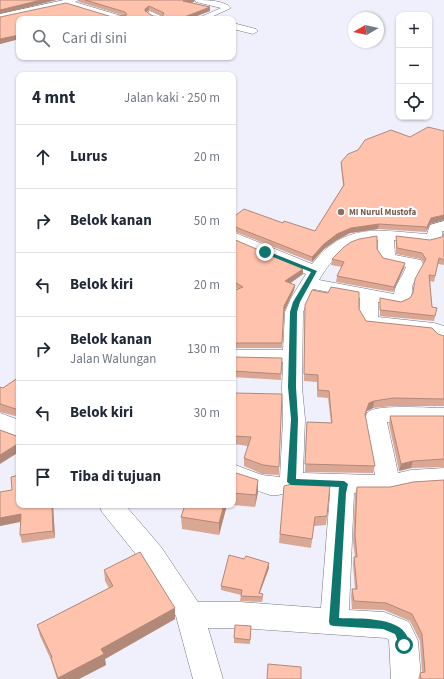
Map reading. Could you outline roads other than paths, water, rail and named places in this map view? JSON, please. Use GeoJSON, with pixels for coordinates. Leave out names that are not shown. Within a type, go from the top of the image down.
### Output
{"type":"FeatureCollection","features":[{"type":"Feature","properties":{"kind":"street"},"geometry":{"type":"LineString","coordinates":[[199,0],[214,1],[227,8],[206,16]]}},
{"type":"Feature","properties":{"kind":"street"},"geometry":{"type":"LineString","coordinates":[[0,17],[71,1],[114,16]]}},
{"type":"Feature","properties":{"kind":"street"},"geometry":{"type":"LineString","coordinates":[[236,27],[254,31]]}},
{"type":"Feature","properties":{"kind":"street"},"geometry":{"type":"LineString","coordinates":[[291,482],[294,419],[292,387],[294,312],[296,302],[326,256],[345,242],[364,236],[386,235],[429,239],[434,238],[434,228],[444,226]]}},
{"type":"Feature","properties":{"kind":"street"},"geometry":{"type":"LineString","coordinates":[[236,239],[311,277],[369,296],[397,302],[401,301],[404,285],[412,274],[415,265],[412,262],[389,259],[387,257],[386,235]]}},
{"type":"Feature","properties":{"kind":"street"},"geometry":{"type":"LineString","coordinates":[[369,296],[368,315],[372,322],[434,329],[442,332],[444,336]]}},
{"type":"Feature","properties":{"kind":"street"},"geometry":{"type":"LineString","coordinates":[[236,356],[293,356]]}},
{"type":"Feature","properties":{"kind":"street"},"geometry":{"type":"LineString","coordinates":[[388,484],[376,417],[380,415],[444,415]]}},
{"type":"Feature","properties":{"kind":"street"},"geometry":{"type":"LineString","coordinates":[[0,421],[16,428]]}},
{"type":"Feature","properties":{"kind":"street"},"geometry":{"type":"LineString","coordinates":[[236,475],[274,486],[285,487],[291,482],[388,484],[411,479],[444,477]]}},
{"type":"Feature","properties":{"kind":"street"},"geometry":{"type":"LineString","coordinates":[[334,622],[342,493],[344,484]]}},
{"type":"Feature","properties":{"kind":"street"},"geometry":{"type":"LineString","coordinates":[[113,508],[201,614],[208,679]]}},
{"type":"Feature","properties":{"kind":"street"},"geometry":{"type":"LineString","coordinates":[[201,614],[384,625],[398,631],[402,637],[404,645],[406,679]]}},
{"type":"Feature","properties":{"kind":"place","name":"MI Nurul Mustofa"},"geometry":{"type":"Point","coordinates":[341,212]}}]}
